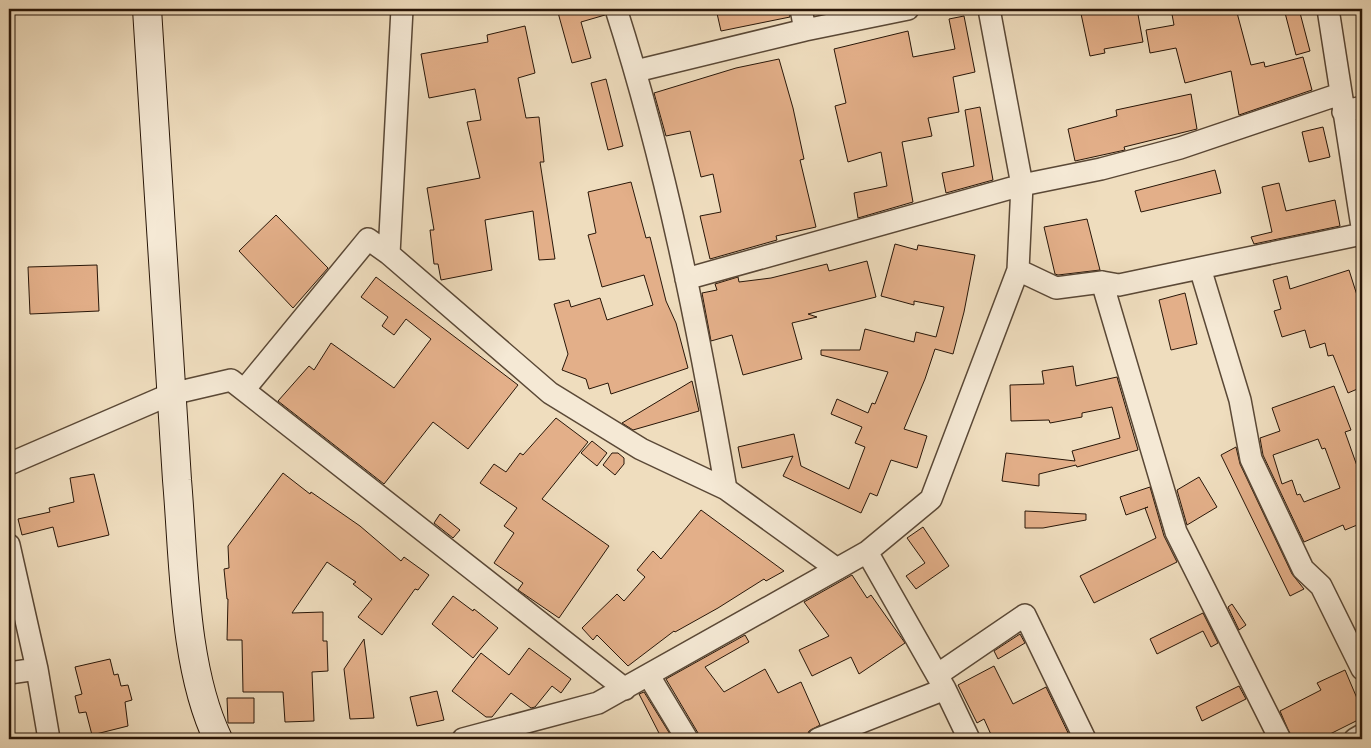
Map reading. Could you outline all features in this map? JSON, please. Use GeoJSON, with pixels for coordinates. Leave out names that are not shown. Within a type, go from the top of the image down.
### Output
{"type":"FeatureCollection","features":[{"type":"Feature","properties":{"kind":"main road"},"geometry":{"type":"LineString","coordinates":[[147,9],[171,394],[188,615],[196,668],[211,725],[218,739]]}},
{"type":"Feature","properties":{"kind":"street"},"geometry":{"type":"LineString","coordinates":[[389,254],[402,9]]}},
{"type":"Feature","properties":{"kind":"street"},"geometry":{"type":"LineString","coordinates":[[616,9],[636,72],[686,279],[726,488]]}},
{"type":"Feature","properties":{"kind":"street"},"geometry":{"type":"LineString","coordinates":[[801,9],[805,30]]}},
{"type":"Feature","properties":{"kind":"street"},"geometry":{"type":"LineString","coordinates":[[636,72],[805,30],[908,9]]}},
{"type":"Feature","properties":{"kind":"street"},"geometry":{"type":"LineString","coordinates":[[463,739],[598,703],[867,552],[931,499],[1018,270],[1022,185],[989,9]]}},
{"type":"Feature","properties":{"kind":"street"},"geometry":{"type":"LineString","coordinates":[[1328,9],[1348,104],[1362,227]]}},
{"type":"Feature","properties":{"kind":"street"},"geometry":{"type":"LineString","coordinates":[[686,279],[1022,185],[1101,169],[1348,104]]}},
{"type":"Feature","properties":{"kind":"street"},"geometry":{"type":"LineString","coordinates":[[1018,270],[1056,288],[1102,282],[1119,285],[1362,234]]}},
{"type":"Feature","properties":{"kind":"street"},"geometry":{"type":"LineString","coordinates":[[244,390],[368,239],[389,254],[550,393],[641,448],[726,488],[837,569]]}},
{"type":"Feature","properties":{"kind":"street"},"geometry":{"type":"LineString","coordinates":[[1200,268],[1240,400],[1251,459],[1303,570],[1321,586],[1362,669]]}},
{"type":"Feature","properties":{"kind":"street"},"geometry":{"type":"LineString","coordinates":[[1102,282],[1176,532],[1280,739]]}},
{"type":"Feature","properties":{"kind":"street"},"geometry":{"type":"LineString","coordinates":[[9,464],[171,394],[231,380],[625,689]]}},
{"type":"Feature","properties":{"kind":"street"},"geometry":{"type":"LineString","coordinates":[[9,545],[37,669],[48,739]]}},
{"type":"Feature","properties":{"kind":"street"},"geometry":{"type":"LineString","coordinates":[[867,552],[941,682],[969,739]]}},
{"type":"Feature","properties":{"kind":"street"},"geometry":{"type":"LineString","coordinates":[[818,739],[941,682],[1025,615],[1085,739]]}},
{"type":"Feature","properties":{"kind":"street"},"geometry":{"type":"LineString","coordinates":[[9,673],[37,669]]}},
{"type":"Feature","properties":{"kind":"street"},"geometry":{"type":"LineString","coordinates":[[649,676],[687,739]]}},
{"type":"Feature","properties":{"kind":"street"},"geometry":{"type":"LineString","coordinates":[[1354,739],[1362,735]]}},
{"type":"Feature","properties":{"kind":"building"},"geometry":{"type":"Polygon","coordinates":[[[557,9],[604,9],[605,15],[581,22],[591,58],[572,63],[557,9]]]}},
{"type":"Feature","properties":{"kind":"building"},"geometry":{"type":"Polygon","coordinates":[[[716,9],[789,9],[790,17],[721,31],[716,9]]]}},
{"type":"Feature","properties":{"kind":"building"},"geometry":{"type":"Polygon","coordinates":[[[1080,9],[1137,9],[1143,42],[1104,49],[1105,53],[1090,56],[1080,9]]]}},
{"type":"Feature","properties":{"kind":"building"},"geometry":{"type":"Polygon","coordinates":[[[1171,9],[1236,9],[1251,65],[1264,62],[1265,67],[1303,57],[1312,90],[1239,115],[1231,71],[1185,83],[1176,48],[1150,53],[1146,30],[1174,25],[1171,9]]]}},
{"type":"Feature","properties":{"kind":"building"},"geometry":{"type":"Polygon","coordinates":[[[1284,9],[1299,9],[1310,51],[1296,55],[1284,9]]]}},
{"type":"Feature","properties":{"kind":"building"},"geometry":{"type":"Polygon","coordinates":[[[964,16],[975,72],[953,77],[959,112],[928,118],[932,136],[902,142],[913,202],[858,218],[854,193],[887,186],[881,152],[848,162],[835,106],[846,103],[834,49],[908,31],[913,57],[955,49],[949,19],[964,16]]]}},
{"type":"Feature","properties":{"kind":"building"},"geometry":{"type":"Polygon","coordinates":[[[525,26],[535,73],[518,78],[526,118],[539,117],[544,162],[540,162],[555,259],[539,260],[533,211],[485,220],[492,270],[441,280],[438,264],[434,264],[430,230],[434,230],[427,188],[480,178],[467,122],[481,120],[475,89],[429,98],[421,54],[488,42],[487,35],[525,26]]]}},
{"type":"Feature","properties":{"kind":"building"},"geometry":{"type":"Polygon","coordinates":[[[779,59],[793,108],[804,159],[800,160],[816,227],[776,236],[777,240],[710,259],[700,216],[721,212],[713,174],[701,177],[690,131],[666,136],[654,93],[736,68],[779,59]]]}},
{"type":"Feature","properties":{"kind":"building"},"geometry":{"type":"Polygon","coordinates":[[[606,79],[623,146],[608,150],[591,83],[606,79]]]}},
{"type":"Feature","properties":{"kind":"building"},"geometry":{"type":"Polygon","coordinates":[[[1191,94],[1197,129],[1124,147],[1125,150],[1075,161],[1068,129],[1117,116],[1116,110],[1191,94]]]}},
{"type":"Feature","properties":{"kind":"building"},"geometry":{"type":"Polygon","coordinates":[[[980,107],[993,180],[946,193],[942,173],[974,166],[965,110],[980,107]]]}},
{"type":"Feature","properties":{"kind":"building"},"geometry":{"type":"Polygon","coordinates":[[[1323,127],[1330,157],[1309,162],[1302,132],[1323,127]]]}},
{"type":"Feature","properties":{"kind":"building"},"geometry":{"type":"Polygon","coordinates":[[[1215,170],[1221,193],[1141,212],[1135,191],[1215,170]]]}},
{"type":"Feature","properties":{"kind":"building"},"geometry":{"type":"Polygon","coordinates":[[[631,182],[646,238],[650,237],[666,301],[676,323],[688,368],[611,394],[608,383],[589,389],[586,379],[562,370],[568,354],[554,304],[569,300],[571,307],[600,298],[607,320],[653,305],[644,275],[602,287],[588,235],[596,233],[588,192],[631,182]]]}},
{"type":"Feature","properties":{"kind":"building"},"geometry":{"type":"Polygon","coordinates":[[[1279,183],[1286,211],[1335,200],[1340,226],[1254,244],[1251,237],[1272,232],[1262,187],[1279,183]]]}},
{"type":"Feature","properties":{"kind":"building"},"geometry":{"type":"Polygon","coordinates":[[[276,215],[328,268],[293,308],[239,251],[276,215]]]}},
{"type":"Feature","properties":{"kind":"building"},"geometry":{"type":"Polygon","coordinates":[[[1087,219],[1100,270],[1055,274],[1044,227],[1087,219]]]}},
{"type":"Feature","properties":{"kind":"building"},"geometry":{"type":"Polygon","coordinates":[[[895,244],[917,250],[918,245],[975,255],[964,312],[953,354],[935,349],[925,379],[904,429],[927,436],[917,468],[891,460],[877,496],[870,493],[861,513],[783,476],[793,456],[742,468],[738,447],[794,434],[801,466],[849,489],[865,447],[855,443],[862,427],[831,414],[837,399],[868,413],[872,403],[875,404],[888,372],[821,355],[821,350],[860,350],[865,329],[914,342],[916,332],[936,337],[944,307],[914,301],[914,305],[881,296],[895,244]]]}},
{"type":"Feature","properties":{"kind":"building"},"geometry":{"type":"Polygon","coordinates":[[[867,261],[876,297],[808,314],[817,317],[792,323],[802,359],[743,375],[732,335],[711,341],[702,293],[717,290],[715,284],[738,277],[739,282],[771,278],[827,264],[829,271],[867,261]]]}},
{"type":"Feature","properties":{"kind":"building"},"geometry":{"type":"Polygon","coordinates":[[[97,265],[99,311],[30,314],[28,267],[97,265]]]}},
{"type":"Feature","properties":{"kind":"building"},"geometry":{"type":"Polygon","coordinates":[[[1349,270],[1362,311],[1362,387],[1348,393],[1333,355],[1328,356],[1325,343],[1310,348],[1305,330],[1282,337],[1274,311],[1281,309],[1273,280],[1287,276],[1290,289],[1349,270]]]}},
{"type":"Feature","properties":{"kind":"building"},"geometry":{"type":"Polygon","coordinates":[[[376,277],[518,385],[468,449],[433,422],[384,484],[278,401],[309,366],[314,370],[331,343],[394,388],[431,339],[406,319],[394,335],[382,326],[388,317],[361,297],[376,277]]]}},
{"type":"Feature","properties":{"kind":"building"},"geometry":{"type":"Polygon","coordinates":[[[1185,293],[1197,344],[1171,350],[1159,300],[1185,293]]]}},
{"type":"Feature","properties":{"kind":"building"},"geometry":{"type":"Polygon","coordinates":[[[1073,366],[1076,386],[1117,377],[1138,450],[1077,467],[1076,465],[1039,474],[1039,486],[1002,481],[1006,453],[1075,461],[1072,451],[1120,438],[1112,407],[1082,413],[1082,417],[1050,423],[1049,420],[1011,421],[1010,385],[1044,384],[1042,371],[1073,366]]]}},
{"type":"Feature","properties":{"kind":"building"},"geometry":{"type":"Polygon","coordinates":[[[692,381],[699,411],[633,430],[622,423],[692,381]]]}},
{"type":"Feature","properties":{"kind":"building"},"geometry":{"type":"Polygon","coordinates":[[[1334,386],[1351,430],[1345,432],[1362,480],[1362,523],[1345,530],[1343,525],[1304,542],[1263,455],[1260,438],[1280,431],[1272,408],[1334,386]],[[1318,439],[1273,455],[1282,484],[1292,480],[1297,495],[1300,494],[1304,502],[1340,488],[1325,448],[1322,449],[1318,439]]]}},
{"type":"Feature","properties":{"kind":"building"},"geometry":{"type":"Polygon","coordinates":[[[556,418],[588,442],[542,499],[609,546],[559,618],[518,590],[523,583],[494,563],[514,533],[504,526],[517,508],[480,483],[494,464],[506,472],[520,453],[523,455],[556,418]]]}},
{"type":"Feature","properties":{"kind":"building"},"geometry":{"type":"Polygon","coordinates":[[[592,441],[607,453],[597,466],[581,453],[592,441]]]}},
{"type":"Feature","properties":{"kind":"building"},"geometry":{"type":"Polygon","coordinates":[[[1236,447],[1240,464],[1292,574],[1304,589],[1290,596],[1221,455],[1236,447]]]}},
{"type":"Feature","properties":{"kind":"building"},"geometry":{"type":"Polygon","coordinates":[[[612,453],[618,453],[624,458],[624,464],[615,475],[603,465],[612,453]]]}},
{"type":"Feature","properties":{"kind":"building"},"geometry":{"type":"Polygon","coordinates":[[[283,473],[310,494],[311,492],[360,526],[401,561],[404,557],[429,575],[418,590],[415,589],[382,635],[358,617],[372,599],[353,584],[356,582],[327,562],[292,613],[323,612],[323,641],[327,641],[328,671],[312,672],[314,721],[285,722],[283,692],[243,692],[242,640],[227,640],[228,599],[224,569],[229,568],[228,546],[283,473]]]}},
{"type":"Feature","properties":{"kind":"building"},"geometry":{"type":"Polygon","coordinates":[[[94,474],[109,535],[58,547],[53,527],[22,535],[18,519],[50,512],[49,508],[74,502],[70,478],[94,474]]]}},
{"type":"Feature","properties":{"kind":"building"},"geometry":{"type":"Polygon","coordinates":[[[1199,477],[1217,507],[1187,525],[1177,490],[1199,477]]]}},
{"type":"Feature","properties":{"kind":"building"},"geometry":{"type":"Polygon","coordinates":[[[1150,487],[1164,536],[1177,562],[1094,603],[1080,576],[1156,538],[1145,508],[1126,515],[1120,497],[1150,487]]]}},
{"type":"Feature","properties":{"kind":"building"},"geometry":{"type":"Polygon","coordinates":[[[701,510],[784,571],[766,581],[764,579],[718,608],[674,631],[628,666],[597,635],[593,640],[582,628],[617,594],[624,601],[645,577],[637,570],[653,551],[661,559],[701,510]]]}},
{"type":"Feature","properties":{"kind":"building"},"geometry":{"type":"Polygon","coordinates":[[[1025,511],[1086,514],[1086,520],[1043,528],[1025,528],[1025,511]]]}},
{"type":"Feature","properties":{"kind":"building"},"geometry":{"type":"Polygon","coordinates":[[[440,514],[460,530],[453,538],[434,523],[440,514]]]}},
{"type":"Feature","properties":{"kind":"building"},"geometry":{"type":"Polygon","coordinates":[[[923,527],[949,566],[916,589],[906,576],[925,563],[907,538],[923,527]]]}},
{"type":"Feature","properties":{"kind":"building"},"geometry":{"type":"Polygon","coordinates":[[[852,575],[867,598],[871,595],[905,643],[859,674],[851,657],[812,676],[799,650],[829,636],[804,602],[852,575]]]}},
{"type":"Feature","properties":{"kind":"building"},"geometry":{"type":"Polygon","coordinates":[[[453,596],[473,611],[474,609],[498,628],[473,658],[432,624],[453,596]]]}},
{"type":"Feature","properties":{"kind":"building"},"geometry":{"type":"Polygon","coordinates":[[[1232,604],[1246,625],[1239,630],[1228,607],[1232,604]]]}},
{"type":"Feature","properties":{"kind":"building"},"geometry":{"type":"Polygon","coordinates":[[[1203,613],[1218,643],[1211,647],[1203,631],[1157,654],[1150,639],[1203,613]]]}},
{"type":"Feature","properties":{"kind":"building"},"geometry":{"type":"Polygon","coordinates":[[[1020,634],[1025,643],[998,659],[994,651],[1020,634]]]}},
{"type":"Feature","properties":{"kind":"building"},"geometry":{"type":"Polygon","coordinates":[[[745,635],[749,642],[705,667],[724,692],[765,669],[778,693],[801,682],[820,725],[809,731],[806,739],[699,739],[698,733],[666,679],[745,635]]]}},
{"type":"Feature","properties":{"kind":"building"},"geometry":{"type":"Polygon","coordinates":[[[364,639],[374,718],[350,719],[344,669],[364,639]]]}},
{"type":"Feature","properties":{"kind":"building"},"geometry":{"type":"Polygon","coordinates":[[[529,648],[571,679],[561,693],[552,686],[535,707],[531,708],[511,693],[492,717],[486,717],[452,691],[481,653],[509,675],[529,648]]]}},
{"type":"Feature","properties":{"kind":"building"},"geometry":{"type":"Polygon","coordinates":[[[110,659],[114,675],[118,674],[121,686],[128,685],[132,700],[125,702],[128,726],[92,735],[86,712],[79,713],[75,696],[82,694],[75,667],[110,659]]]}},
{"type":"Feature","properties":{"kind":"building"},"geometry":{"type":"Polygon","coordinates":[[[994,666],[1013,704],[1046,687],[1071,739],[993,739],[984,719],[977,723],[958,685],[994,666]]]}},
{"type":"Feature","properties":{"kind":"building"},"geometry":{"type":"Polygon","coordinates":[[[1345,670],[1362,710],[1362,718],[1328,735],[1330,739],[1292,739],[1280,711],[1321,690],[1317,683],[1345,670]]]}},
{"type":"Feature","properties":{"kind":"building"},"geometry":{"type":"Polygon","coordinates":[[[1239,686],[1246,699],[1202,721],[1196,707],[1239,686]]]}},
{"type":"Feature","properties":{"kind":"building"},"geometry":{"type":"Polygon","coordinates":[[[437,691],[444,720],[417,726],[410,697],[437,691]]]}},
{"type":"Feature","properties":{"kind":"building"},"geometry":{"type":"Polygon","coordinates":[[[644,692],[673,739],[662,739],[639,694],[644,692]]]}},
{"type":"Feature","properties":{"kind":"building"},"geometry":{"type":"Polygon","coordinates":[[[227,698],[254,698],[254,723],[228,723],[227,698]]]}}]}
